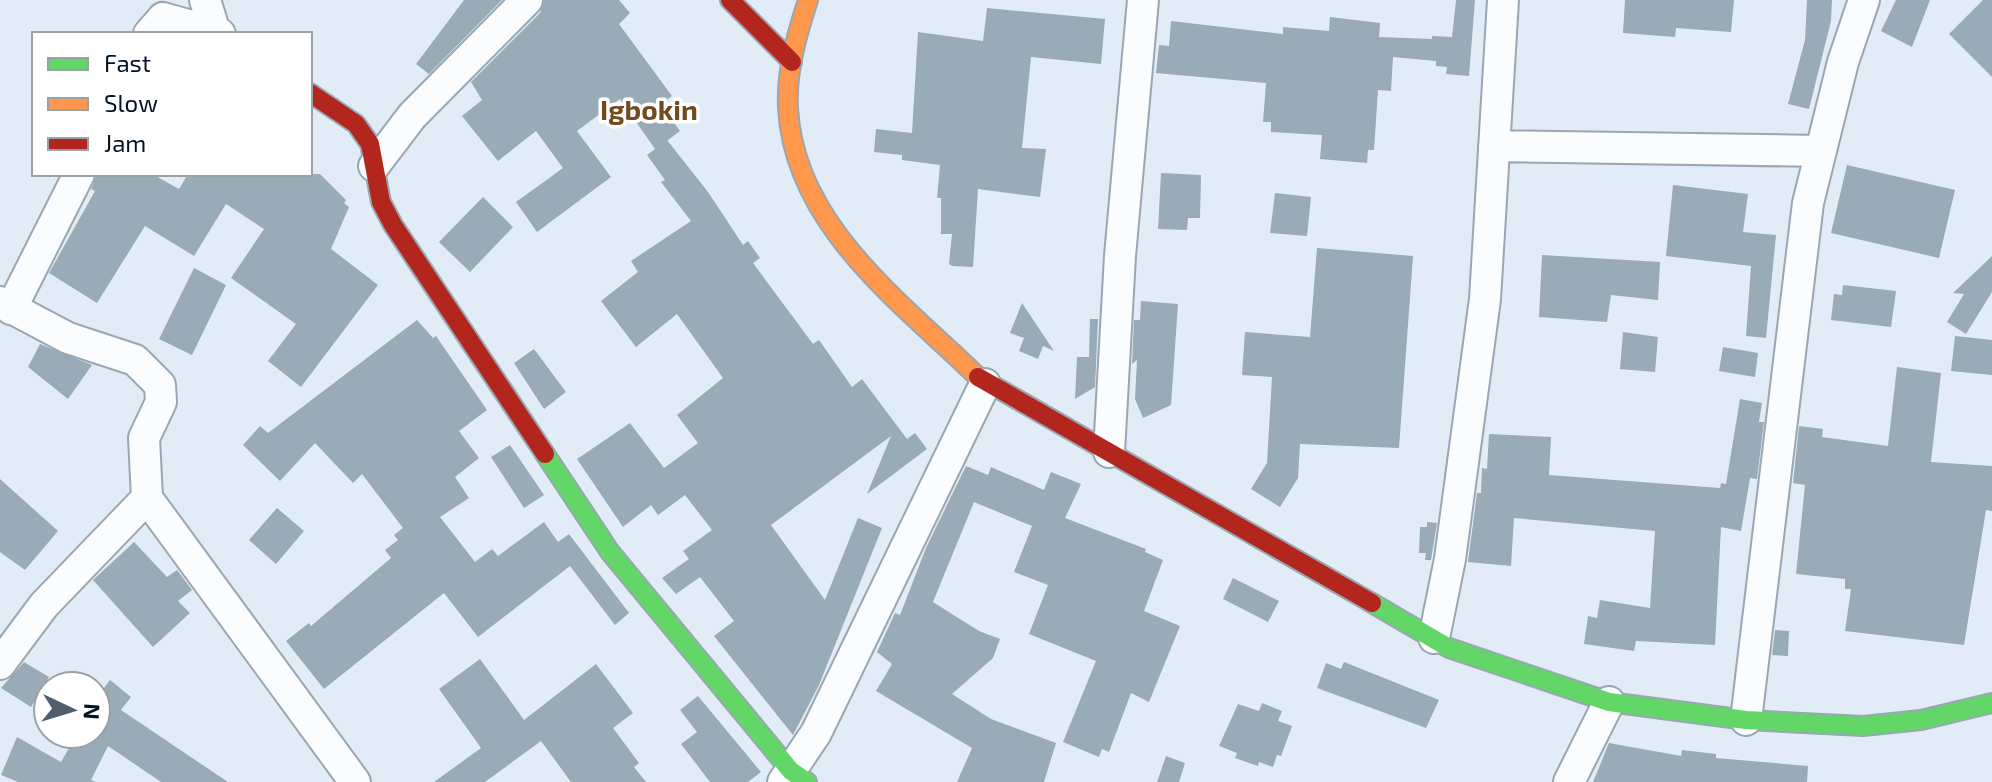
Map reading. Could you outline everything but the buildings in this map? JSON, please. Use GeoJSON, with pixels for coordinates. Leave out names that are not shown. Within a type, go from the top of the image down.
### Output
{"type":"FeatureCollection","features":[{"type":"Feature","properties":{"kind":"main road"},"geometry":{"type":"LineString","coordinates":[[730,0],[792,62]]}},
{"type":"Feature","properties":{"kind":"main road"},"geometry":{"type":"LineString","coordinates":[[808,0],[792,62],[788,107],[795,153],[816,203],[848,250],[985,384],[1449,648],[1609,702],[1746,720],[1863,726],[1921,720],[1992,703]]}},
{"type":"Feature","properties":{"kind":"main road"},"geometry":{"type":"LineString","coordinates":[[312,94],[356,124],[370,144],[381,202],[393,225],[610,552],[794,778]]}},
{"type":"Feature","properties":{"kind":"street"},"geometry":{"type":"LineString","coordinates":[[205,0],[217,32]]}},
{"type":"Feature","properties":{"kind":"street"},"geometry":{"type":"LineString","coordinates":[[374,166],[412,116],[527,0]]}},
{"type":"Feature","properties":{"kind":"street"},"geometry":{"type":"LineString","coordinates":[[1109,452],[1120,256],[1143,0]]}},
{"type":"Feature","properties":{"kind":"street"},"geometry":{"type":"LineString","coordinates":[[1434,638],[1450,559],[1485,299],[1503,0]]}},
{"type":"Feature","properties":{"kind":"street"},"geometry":{"type":"LineString","coordinates":[[1851,0],[1853,30]]}},
{"type":"Feature","properties":{"kind":"street"},"geometry":{"type":"LineString","coordinates":[[1746,720],[1785,371],[1808,203],[1853,30],[1864,0]]}},
{"type":"Feature","properties":{"kind":"street"},"geometry":{"type":"LineString","coordinates":[[163,17],[214,32]]}},
{"type":"Feature","properties":{"kind":"street"},"geometry":{"type":"LineString","coordinates":[[1494,146],[1821,151]]}},
{"type":"Feature","properties":{"kind":"street"},"geometry":{"type":"LineString","coordinates":[[78,176],[6,306],[68,338],[135,360],[160,385],[161,402],[144,438],[147,498],[355,782]]}},
{"type":"Feature","properties":{"kind":"street"},"geometry":{"type":"LineString","coordinates":[[794,778],[985,384]]}},
{"type":"Feature","properties":{"kind":"street"},"geometry":{"type":"LineString","coordinates":[[0,664],[44,605],[147,498]]}},
{"type":"Feature","properties":{"kind":"street"},"geometry":{"type":"LineString","coordinates":[[1569,782],[1609,702]]}},
{"type":"Feature","properties":{"kind":"traffic: fast"},"geometry":{"type":"LineString","coordinates":[[545,454],[610,552],[791,771],[807,782]]}},
{"type":"Feature","properties":{"kind":"traffic: fast"},"geometry":{"type":"LineString","coordinates":[[1372,603],[1449,648],[1609,702],[1746,720],[1863,726],[1921,720],[1992,703]]}},
{"type":"Feature","properties":{"kind":"traffic: slow"},"geometry":{"type":"LineString","coordinates":[[808,0],[793,53],[788,108],[795,150],[809,189],[830,225],[856,258],[978,377]]}},
{"type":"Feature","properties":{"kind":"traffic: jam"},"geometry":{"type":"LineString","coordinates":[[730,0],[792,62]]}},
{"type":"Feature","properties":{"kind":"traffic: jam"},"geometry":{"type":"LineString","coordinates":[[312,94],[356,124],[370,144],[381,202],[393,225],[545,454]]}},
{"type":"Feature","properties":{"kind":"traffic: jam"},"geometry":{"type":"LineString","coordinates":[[978,377],[1372,603]]}},
{"type":"Feature","properties":{"kind":"district","name":"Igbokin"},"geometry":{"type":"Point","coordinates":[649,109]}}]}
